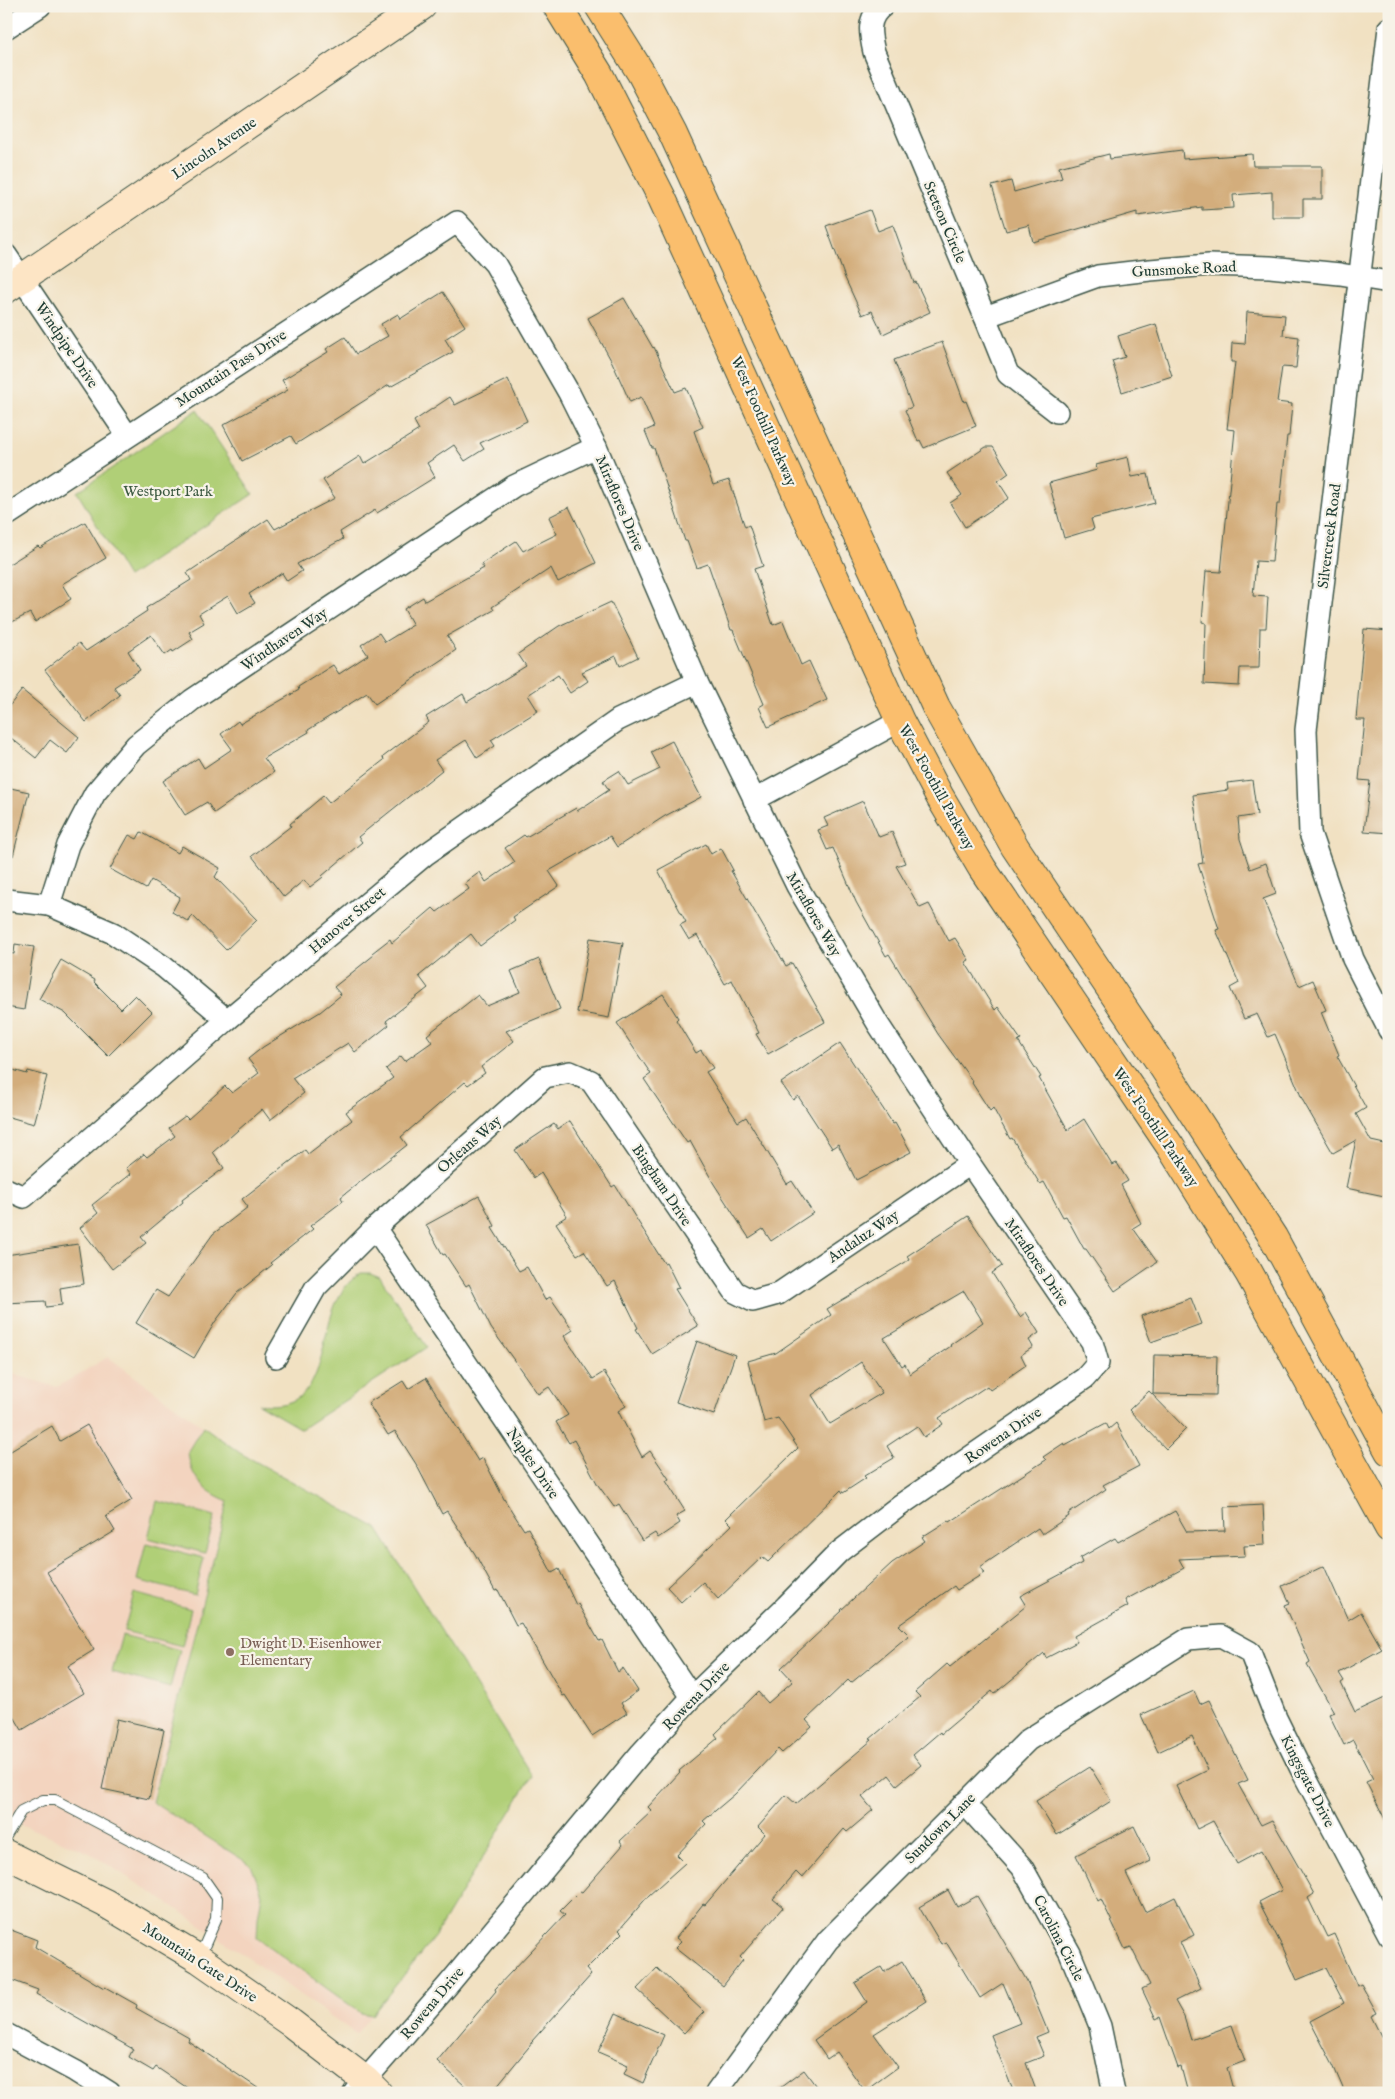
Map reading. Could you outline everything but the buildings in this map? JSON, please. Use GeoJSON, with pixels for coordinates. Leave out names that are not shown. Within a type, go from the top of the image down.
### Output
{"type":"FeatureCollection","features":[{"type":"Feature","properties":{"kind":"main road","name":"Lincoln Avenue"},"geometry":{"type":"LineString","coordinates":[[14,284],[422,6]]}},
{"type":"Feature","properties":{"kind":"main road","name":"West Foothill Parkway"},"geometry":{"type":"LineString","coordinates":[[557,6],[599,74],[661,196],[900,720],[940,797],[982,868],[1170,1146],[1250,1274],[1389,1528]]}},
{"type":"Feature","properties":{"kind":"main road"},"geometry":{"type":"LineString","coordinates":[[598,6],[641,73],[673,134],[936,708],[1015,847],[1161,1064],[1273,1238],[1389,1451]]}},
{"type":"Feature","properties":{"kind":"main road","name":"Mountain Gate Drive"},"geometry":{"type":"LineString","coordinates":[[6,1854],[105,1903],[199,1958],[291,2023],[366,2089]]}},
{"type":"Feature","properties":{"kind":"street"},"geometry":{"type":"LineString","coordinates":[[8,23],[40,6]]}},
{"type":"Feature","properties":{"kind":"street","name":"Stetson Circle"},"geometry":{"type":"LineString","coordinates":[[878,9],[869,31],[874,52],[1008,374],[1057,412]]}},
{"type":"Feature","properties":{"kind":"street","name":"Silvercreek Road"},"geometry":{"type":"LineString","coordinates":[[1389,28],[1306,730],[1310,833],[1353,959],[1389,1030]]}},
{"type":"Feature","properties":{"kind":"street","name":"Mountain Pass Drive"},"geometry":{"type":"LineString","coordinates":[[6,516],[457,222]]}},
{"type":"Feature","properties":{"kind":"street","name":"Miraflores Drive"},"geometry":{"type":"LineString","coordinates":[[457,222],[494,264],[569,394],[596,447],[697,682],[754,800]]}},
{"type":"Feature","properties":{"kind":"street","name":"Windpipe Drive"},"geometry":{"type":"LineString","coordinates":[[6,255],[14,284],[127,436]]}},
{"type":"Feature","properties":{"kind":"street","name":"Gunsmoke Road"},"geometry":{"type":"LineString","coordinates":[[985,317],[1098,276],[1150,270],[1208,265],[1270,267],[1389,282]]}},
{"type":"Feature","properties":{"kind":"street","name":"Windhaven Way"},"geometry":{"type":"LineString","coordinates":[[49,906],[68,845],[95,793],[136,745],[163,722],[192,700],[514,486],[596,447]]}},
{"type":"Feature","properties":{"kind":"street","name":"Hanover Street"},"geometry":{"type":"LineString","coordinates":[[15,1193],[425,855],[618,720],[697,682]]}},
{"type":"Feature","properties":{"kind":"street"},"geometry":{"type":"LineString","coordinates":[[754,800],[900,720]]}},
{"type":"Feature","properties":{"kind":"street","name":"Miraflores Way"},"geometry":{"type":"LineString","coordinates":[[754,800],[797,886],[878,1024],[970,1164]]}},
{"type":"Feature","properties":{"kind":"street"},"geometry":{"type":"LineString","coordinates":[[6,900],[49,906],[113,932],[164,967],[227,1020]]}},
{"type":"Feature","properties":{"kind":"street","name":"Orleans Way"},"geometry":{"type":"LineString","coordinates":[[276,1357],[316,1287],[374,1228],[545,1077],[570,1072]]}},
{"type":"Feature","properties":{"kind":"street","name":"Bingham Drive"},"geometry":{"type":"LineString","coordinates":[[570,1072],[591,1080],[735,1292],[752,1301]]}},
{"type":"Feature","properties":{"kind":"street","name":"Miraflores Drive"},"geometry":{"type":"LineString","coordinates":[[970,1164],[1092,1342],[1098,1363]]}},
{"type":"Feature","properties":{"kind":"street","name":"Andaluz Way"},"geometry":{"type":"LineString","coordinates":[[752,1301],[778,1294],[970,1164]]}},
{"type":"Feature","properties":{"kind":"street","name":"Naples Drive"},"geometry":{"type":"LineString","coordinates":[[374,1228],[692,1698]]}},
{"type":"Feature","properties":{"kind":"street","name":"Rowena Drive"},"geometry":{"type":"LineString","coordinates":[[366,2089],[448,1985],[641,1754],[692,1698],[839,1552],[899,1506],[1085,1378],[1098,1363]]}},
{"type":"Feature","properties":{"kind":"street","name":"Sundown Lane"},"geometry":{"type":"LineString","coordinates":[[716,2093],[828,1940],[1028,1740],[1188,1640],[1221,1636]]}},
{"type":"Feature","properties":{"kind":"street","name":"Kingsgate Drive"},"geometry":{"type":"LineString","coordinates":[[1221,1636],[1250,1652],[1276,1718],[1300,1769],[1389,1935]]}},
{"type":"Feature","properties":{"kind":"street","name":"Carolina Circle"},"geometry":{"type":"LineString","coordinates":[[964,1803],[1022,1867],[1070,1954],[1100,2026],[1114,2093]]}},
{"type":"Feature","properties":{"kind":"street"},"geometry":{"type":"LineString","coordinates":[[6,2034],[75,2071],[110,2093]]}},
{"type":"Feature","properties":{"kind":"lane"},"geometry":{"type":"LineString","coordinates":[[6,1836],[21,1811],[43,1800],[55,1800],[203,1878],[218,1898],[216,1919],[199,1958]]}},
{"type":"Feature","properties":{"kind":"shaded area","name":"Dwight D. Eisenhower Elementary"},"geometry":{"type":"Polygon","coordinates":[[[108,1357],[240,1453],[377,1528],[532,1776],[435,1936],[356,2034],[191,1918],[90,1853],[6,1818],[6,1372],[57,1387],[108,1357]]]}},
{"type":"Feature","properties":{"kind":"green space","name":"Westport Park"},"geometry":{"type":"Polygon","coordinates":[[[197,410],[253,494],[128,577],[77,492],[197,410]]]}},
{"type":"Feature","properties":{"kind":"green space"},"geometry":{"type":"Polygon","coordinates":[[[361,1273],[370,1273],[380,1277],[427,1347],[301,1429],[258,1404],[286,1403],[304,1393],[315,1377],[333,1310],[344,1289],[361,1273]]]}},
{"type":"Feature","properties":{"kind":"green space"},"geometry":{"type":"Polygon","coordinates":[[[203,1426],[240,1453],[377,1528],[532,1776],[435,1936],[372,2015],[361,2013],[257,1938],[262,1894],[251,1865],[152,1802],[228,1501],[205,1488],[195,1476],[189,1460],[188,1451],[203,1426]]]}},
{"type":"Feature","properties":{"kind":"green space"},"geometry":{"type":"Polygon","coordinates":[[[157,1501],[215,1516],[205,1553],[148,1538],[157,1501]]]}},
{"type":"Feature","properties":{"kind":"green space"},"geometry":{"type":"Polygon","coordinates":[[[146,1543],[204,1558],[195,1595],[137,1580],[146,1543]]]}},
{"type":"Feature","properties":{"kind":"green space"},"geometry":{"type":"Polygon","coordinates":[[[134,1593],[191,1609],[182,1646],[124,1631],[134,1593]]]}},
{"type":"Feature","properties":{"kind":"green space"},"geometry":{"type":"Polygon","coordinates":[[[122,1635],[180,1650],[170,1688],[112,1672],[122,1635]]]}},
{"type":"Feature","properties":{"kind":"place","name":"Dwight D. Eisenhower Elementary"},"geometry":{"type":"Point","coordinates":[230,1652]}}]}
